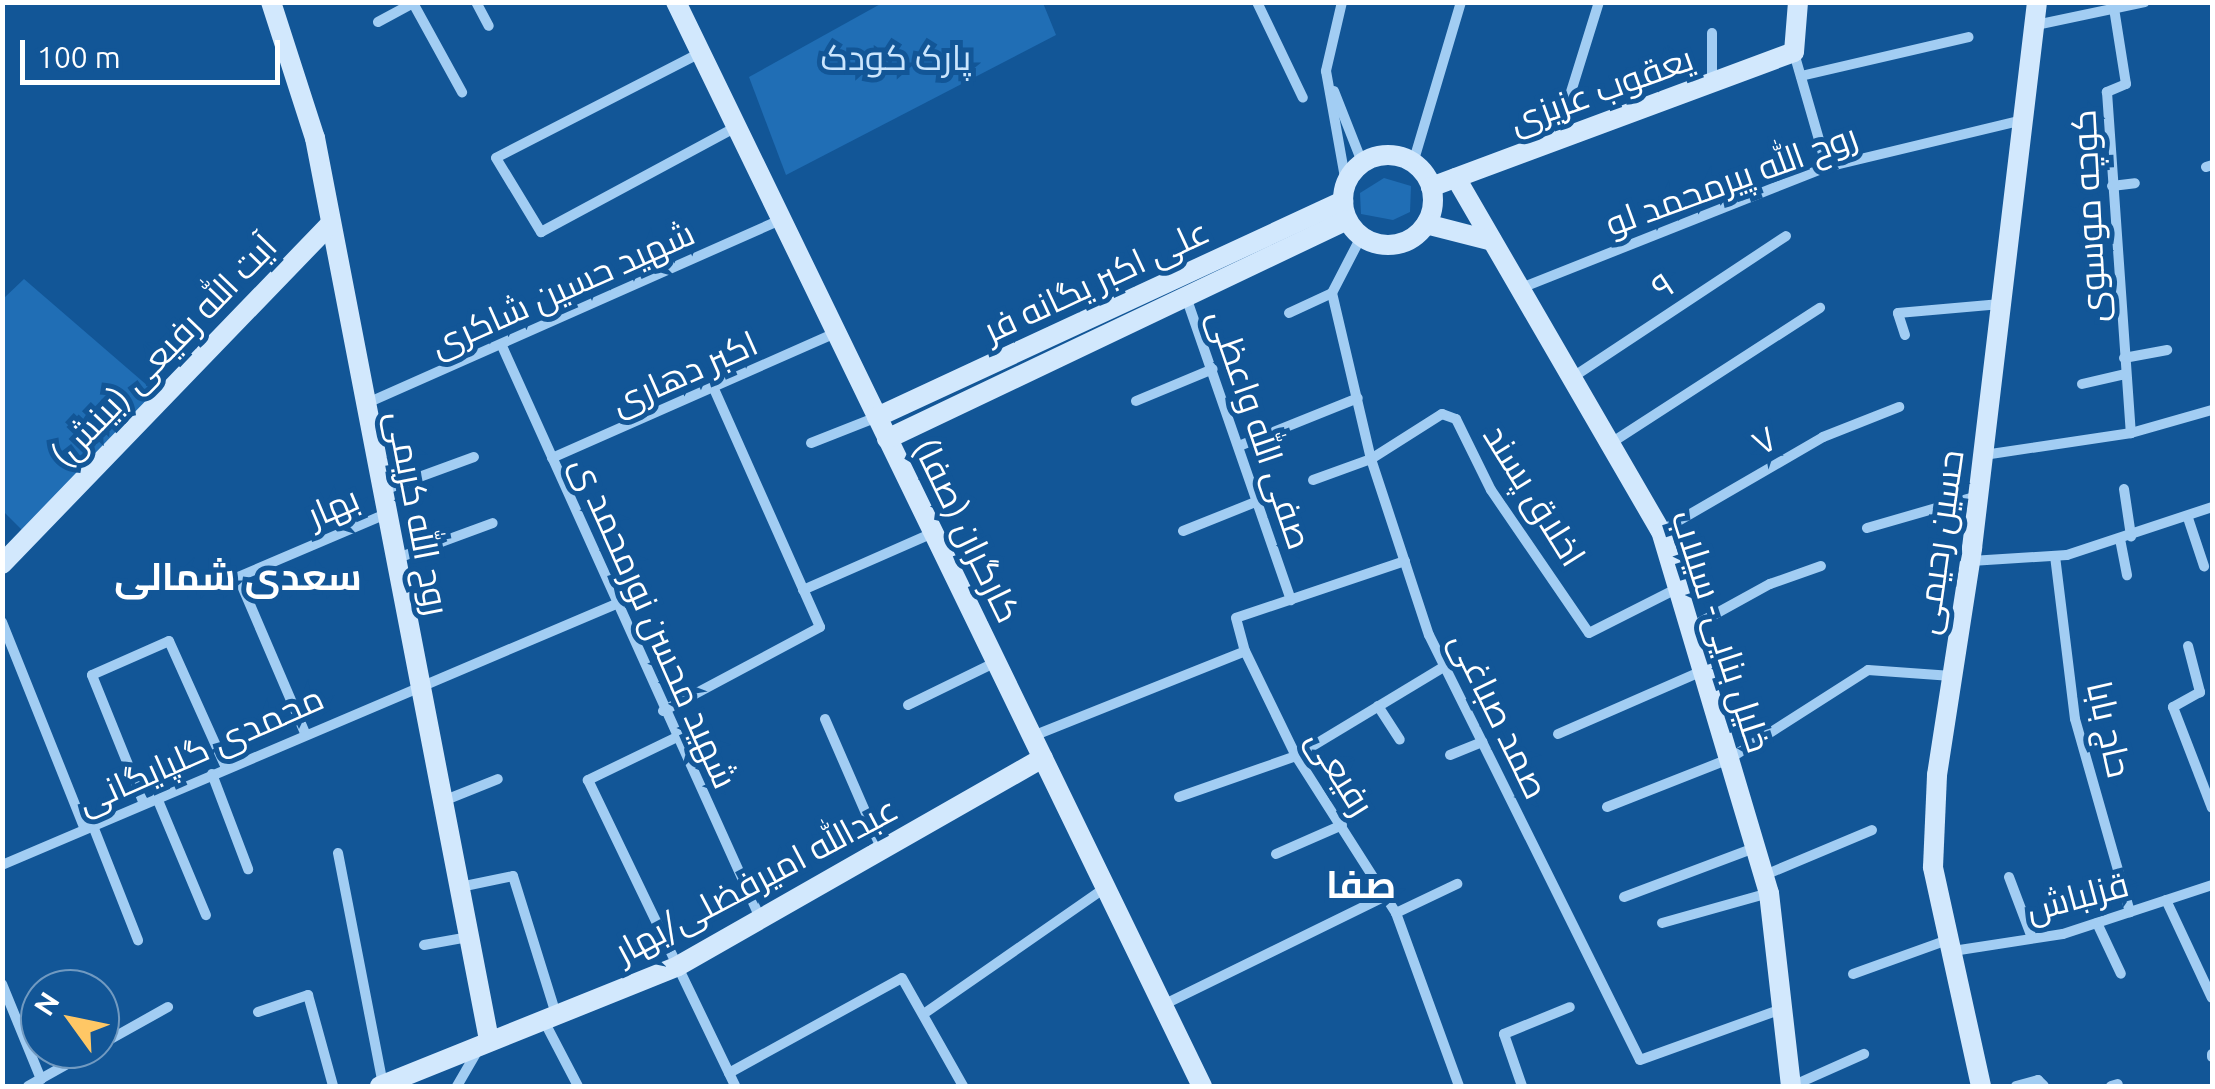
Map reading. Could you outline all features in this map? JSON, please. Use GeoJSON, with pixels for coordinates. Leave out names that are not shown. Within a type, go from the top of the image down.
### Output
{"type":"FeatureCollection","features":[{"type":"Feature","properties":{"kind":"street","name":"روح الله کریمی"},"geometry":{"type":"LineString","coordinates":[[271,2],[315,138],[469,937],[485,1042]]}},
{"type":"Feature","properties":{"kind":"street"},"geometry":{"type":"LineString","coordinates":[[476,2],[490,26]]}},
{"type":"Feature","properties":{"kind":"street","name":"کارگران (صفا)"},"geometry":{"type":"LineString","coordinates":[[676,2],[1202,1086]]}},
{"type":"Feature","properties":{"kind":"street"},"geometry":{"type":"LineString","coordinates":[[1257,2],[1303,98]]}},
{"type":"Feature","properties":{"kind":"street"},"geometry":{"type":"LineString","coordinates":[[1342,2],[1326,71],[1349,210],[1402,242],[1426,224],[1431,187],[1413,162],[1388,154],[1362,162]]}},
{"type":"Feature","properties":{"kind":"street"},"geometry":{"type":"LineString","coordinates":[[1413,162],[1461,2]]}},
{"type":"Feature","properties":{"kind":"street"},"geometry":{"type":"LineString","coordinates":[[1556,141],[1598,2]]}},
{"type":"Feature","properties":{"kind":"street"},"geometry":{"type":"LineString","coordinates":[[1798,2],[1794,52],[1827,167]]}},
{"type":"Feature","properties":{"kind":"street","name":"حسین رحیمی"},"geometry":{"type":"LineString","coordinates":[[1980,1086],[1933,868],[1936,775],[1970,561],[2037,2]]}},
{"type":"Feature","properties":{"kind":"street"},"geometry":{"type":"LineString","coordinates":[[2034,25],[2145,2]]}},
{"type":"Feature","properties":{"kind":"street"},"geometry":{"type":"LineString","coordinates":[[378,22],[414,3],[462,92]]}},
{"type":"Feature","properties":{"kind":"street","name":"کوچه موسوی"},"geometry":{"type":"LineString","coordinates":[[2113,6],[2126,84],[2107,92],[2131,433]]}},
{"type":"Feature","properties":{"kind":"street"},"geometry":{"type":"LineString","coordinates":[[1712,33],[1712,82]]}},
{"type":"Feature","properties":{"kind":"street"},"geometry":{"type":"LineString","coordinates":[[1801,76],[1969,38]]}},
{"type":"Feature","properties":{"kind":"street","name":"یعقوب عزیزی"},"geometry":{"type":"LineString","coordinates":[[1431,187],[1794,52]]}},
{"type":"Feature","properties":{"kind":"street"},"geometry":{"type":"LineString","coordinates":[[700,53],[496,158],[541,232],[736,127]]}},
{"type":"Feature","properties":{"kind":"street"},"geometry":{"type":"LineString","coordinates":[[1289,313],[1332,293],[1362,162],[1326,71]]}},
{"type":"Feature","properties":{"kind":"street","name":"روح الله پیرمحمد لو"},"geometry":{"type":"LineString","coordinates":[[1520,289],[1827,167],[2023,120]]}},
{"type":"Feature","properties":{"kind":"street","name":"خلیل بنایی- سیلاب"},"geometry":{"type":"LineString","coordinates":[[1456,178],[1569,380],[1611,443],[1661,531],[1767,884],[1791,1086]]}},
{"type":"Feature","properties":{"kind":"street"},"geometry":{"type":"LineString","coordinates":[[2112,186],[2135,182]]}},
{"type":"Feature","properties":{"kind":"street","name":"علی اکبر یگانه فر"},"geometry":{"type":"LineString","coordinates":[[877,417],[1349,210]]}},
{"type":"Feature","properties":{"kind":"street","name":"شهید حسین شاکری"},"geometry":{"type":"LineString","coordinates":[[364,404],[782,220]]}},
{"type":"Feature","properties":{"kind":"street","name":"آیت الله رفیعی (بینش)"},"geometry":{"type":"LineString","coordinates":[[2,564],[330,224]]}},
{"type":"Feature","properties":{"kind":"street"},"geometry":{"type":"LineString","coordinates":[[1426,224],[1492,241]]}},
{"type":"Feature","properties":{"kind":"street","name":"۹"},"geometry":{"type":"LineString","coordinates":[[1569,380],[1786,236]]}},
{"type":"Feature","properties":{"kind":"street","name":"علی اکبر یگانه فر"},"geometry":{"type":"LineString","coordinates":[[888,439],[1181,286]]}},
{"type":"Feature","properties":{"kind":"street","name":"صفی الله واعظی"},"geometry":{"type":"LineString","coordinates":[[1181,286],[1291,600]]}},
{"type":"Feature","properties":{"kind":"street","name":"صمد صباغی"},"geometry":{"type":"LineString","coordinates":[[1332,293],[1371,459],[1444,666],[1640,1060],[1782,1010]]}},
{"type":"Feature","properties":{"kind":"street"},"geometry":{"type":"LineString","coordinates":[[1904,335],[1898,313],[2002,304]]}},
{"type":"Feature","properties":{"kind":"street"},"geometry":{"type":"LineString","coordinates":[[1611,443],[1820,308]]}},
{"type":"Feature","properties":{"kind":"street","name":"اکبر دهاری"},"geometry":{"type":"LineString","coordinates":[[552,458],[715,391],[836,333]]}},
{"type":"Feature","properties":{"kind":"street","name":"شهید محسن نورمحمد ی"},"geometry":{"type":"LineString","coordinates":[[502,346],[675,738],[760,919]]}},
{"type":"Feature","properties":{"kind":"street"},"geometry":{"type":"LineString","coordinates":[[2124,358],[2166,350]]}},
{"type":"Feature","properties":{"kind":"street"},"geometry":{"type":"LineString","coordinates":[[1136,400],[1213,369]]}},
{"type":"Feature","properties":{"kind":"street"},"geometry":{"type":"LineString","coordinates":[[2082,384],[2126,374]]}},
{"type":"Feature","properties":{"kind":"street"},"geometry":{"type":"LineString","coordinates":[[663,711],[820,628],[715,391]]}},
{"type":"Feature","properties":{"kind":"street"},"geometry":{"type":"LineString","coordinates":[[1239,446],[1358,398]]}},
{"type":"Feature","properties":{"kind":"street","name":"۷"},"geometry":{"type":"LineString","coordinates":[[1661,531],[1823,437],[1899,407]]}},
{"type":"Feature","properties":{"kind":"street"},"geometry":{"type":"LineString","coordinates":[[1983,455],[2131,433],[2212,410]]}},
{"type":"Feature","properties":{"kind":"street","name":"اخلاق پسند"},"geometry":{"type":"LineString","coordinates":[[1371,459],[1442,414],[1456,419],[1490,490],[1588,633],[1676,590]]}},
{"type":"Feature","properties":{"kind":"street"},"geometry":{"type":"LineString","coordinates":[[812,442],[877,417]]}},
{"type":"Feature","properties":{"kind":"street"},"geometry":{"type":"LineString","coordinates":[[382,491],[474,457]]}},
{"type":"Feature","properties":{"kind":"street"},"geometry":{"type":"LineString","coordinates":[[1313,480],[1371,459]]}},
{"type":"Feature","properties":{"kind":"street"},"geometry":{"type":"LineString","coordinates":[[2124,489],[2127,576]]}},
{"type":"Feature","properties":{"kind":"street"},"geometry":{"type":"LineString","coordinates":[[1867,528],[1978,496]]}},
{"type":"Feature","properties":{"kind":"street"},"geometry":{"type":"LineString","coordinates":[[1183,531],[1258,500]]}},
{"type":"Feature","properties":{"kind":"street"},"geometry":{"type":"LineString","coordinates":[[1970,561],[2055,556],[2188,518],[2212,507]]}},
{"type":"Feature","properties":{"kind":"street","name":"بهار"},"geometry":{"type":"LineString","coordinates":[[305,734],[238,577],[386,514]]}},
{"type":"Feature","properties":{"kind":"street"},"geometry":{"type":"LineString","coordinates":[[2188,518],[2204,566]]}},
{"type":"Feature","properties":{"kind":"street"},"geometry":{"type":"LineString","coordinates":[[395,560],[492,522]]}},
{"type":"Feature","properties":{"kind":"street"},"geometry":{"type":"LineString","coordinates":[[803,590],[933,533]]}},
{"type":"Feature","properties":{"kind":"street","name":"حاج بابا"},"geometry":{"type":"LineString","coordinates":[[2055,556],[2075,718],[2130,912]]}},
{"type":"Feature","properties":{"kind":"street"},"geometry":{"type":"LineString","coordinates":[[1032,737],[1244,651],[1236,618],[1405,561]]}},
{"type":"Feature","properties":{"kind":"street"},"geometry":{"type":"LineString","coordinates":[[1688,628],[1770,584],[1822,566]]}},
{"type":"Feature","properties":{"kind":"street","name":"محمدی گلپایگانی"},"geometry":{"type":"LineString","coordinates":[[2,865],[419,684],[616,604]]}},
{"type":"Feature","properties":{"kind":"street"},"geometry":{"type":"LineString","coordinates":[[2,622],[138,940]]}},
{"type":"Feature","properties":{"kind":"street"},"geometry":{"type":"LineString","coordinates":[[144,804],[92,675],[169,641],[226,768]]}},
{"type":"Feature","properties":{"kind":"street"},"geometry":{"type":"LineString","coordinates":[[2188,646],[2200,692],[2173,707],[2212,808]]}},
{"type":"Feature","properties":{"kind":"street","name":"رفیعی"},"geometry":{"type":"LineString","coordinates":[[1244,651],[1296,756],[1396,912],[1459,1086]]}},
{"type":"Feature","properties":{"kind":"street"},"geometry":{"type":"LineString","coordinates":[[908,705],[996,662]]}},
{"type":"Feature","properties":{"kind":"street"},"geometry":{"type":"LineString","coordinates":[[1179,798],[1296,756],[1444,666]]}},
{"type":"Feature","properties":{"kind":"street"},"geometry":{"type":"LineString","coordinates":[[1607,807],[1729,759],[1868,670],[1952,676]]}},
{"type":"Feature","properties":{"kind":"street"},"geometry":{"type":"LineString","coordinates":[[1558,734],[1702,672]]}},
{"type":"Feature","properties":{"kind":"street"},"geometry":{"type":"LineString","coordinates":[[1378,706],[1400,740]]}},
{"type":"Feature","properties":{"kind":"street"},"geometry":{"type":"LineString","coordinates":[[825,719],[882,850]]}},
{"type":"Feature","properties":{"kind":"street"},"geometry":{"type":"LineString","coordinates":[[675,738],[588,780],[735,1086]]}},
{"type":"Feature","properties":{"kind":"street"},"geometry":{"type":"LineString","coordinates":[[1450,755],[1482,742]]}},
{"type":"Feature","properties":{"kind":"street","name":"عبدالله امیرفضلی/بهار"},"geometry":{"type":"LineString","coordinates":[[382,1086],[678,966],[1043,758]]}},
{"type":"Feature","properties":{"kind":"street"},"geometry":{"type":"LineString","coordinates":[[212,774],[248,869]]}},
{"type":"Feature","properties":{"kind":"street"},"geometry":{"type":"LineString","coordinates":[[442,801],[498,779]]}},
{"type":"Feature","properties":{"kind":"street"},"geometry":{"type":"LineString","coordinates":[[157,798],[206,915]]}},
{"type":"Feature","properties":{"kind":"street"},"geometry":{"type":"LineString","coordinates":[[1276,854],[1342,824]]}},
{"type":"Feature","properties":{"kind":"street"},"geometry":{"type":"LineString","coordinates":[[1662,924],[1767,884],[1872,830]]}},
{"type":"Feature","properties":{"kind":"street"},"geometry":{"type":"LineString","coordinates":[[1624,897],[1757,847]]}},
{"type":"Feature","properties":{"kind":"street"},"geometry":{"type":"LineString","coordinates":[[338,853],[382,1086]]}},
{"type":"Feature","properties":{"kind":"street"},"geometry":{"type":"LineString","coordinates":[[459,888],[513,876],[549,1017],[578,1086]]}},
{"type":"Feature","properties":{"kind":"street"},"geometry":{"type":"LineString","coordinates":[[2009,878],[2032,938]]}},
{"type":"Feature","properties":{"kind":"street"},"geometry":{"type":"LineString","coordinates":[[1396,912],[1457,884]]}},
{"type":"Feature","properties":{"kind":"street","name":"قزلباش"},"geometry":{"type":"LineString","coordinates":[[1854,974],[1951,945],[2032,938],[2096,923],[2212,885]]}},
{"type":"Feature","properties":{"kind":"street"},"geometry":{"type":"LineString","coordinates":[[924,1013],[1105,888]]}},
{"type":"Feature","properties":{"kind":"street"},"geometry":{"type":"LineString","coordinates":[[1162,1005],[1383,897]]}},
{"type":"Feature","properties":{"kind":"street"},"geometry":{"type":"LineString","coordinates":[[2166,900],[2212,998]]}},
{"type":"Feature","properties":{"kind":"street"},"geometry":{"type":"LineString","coordinates":[[2096,923],[2121,974]]}},
{"type":"Feature","properties":{"kind":"street"},"geometry":{"type":"LineString","coordinates":[[424,945],[469,937]]}},
{"type":"Feature","properties":{"kind":"street"},"geometry":{"type":"LineString","coordinates":[[729,1072],[902,978],[961,1083],[949,1086]]}},
{"type":"Feature","properties":{"kind":"street"},"geometry":{"type":"LineString","coordinates":[[2,984],[42,1079]]}},
{"type":"Feature","properties":{"kind":"street"},"geometry":{"type":"LineString","coordinates":[[258,1012],[308,994],[333,1086]]}},
{"type":"Feature","properties":{"kind":"street"},"geometry":{"type":"LineString","coordinates":[[120,1034],[168,1007]]}},
{"type":"Feature","properties":{"kind":"street"},"geometry":{"type":"LineString","coordinates":[[1522,1086],[1504,1034],[1570,1007]]}},
{"type":"Feature","properties":{"kind":"street"},"geometry":{"type":"LineString","coordinates":[[457,1086],[485,1042]]}},
{"type":"Feature","properties":{"kind":"street"},"geometry":{"type":"LineString","coordinates":[[1791,1086],[1864,1054]]}},
{"type":"Feature","properties":{"kind":"street"},"geometry":{"type":"LineString","coordinates":[[28,1086],[59,1069]]}},
{"type":"Feature","properties":{"kind":"street"},"geometry":{"type":"LineString","coordinates":[[2016,1086],[2038,1080],[2044,1086]]}},
{"type":"Feature","properties":{"kind":"green space","name":"پارک کودک"},"geometry":{"type":"Polygon","coordinates":[[[884,2],[1043,3],[1056,35],[786,175],[749,77],[884,2]]]}},
{"type":"Feature","properties":{"kind":"green space"},"geometry":{"type":"Polygon","coordinates":[[[1384,178],[1411,186],[1410,212],[1393,220],[1361,214],[1360,193],[1384,178]]]}},
{"type":"Feature","properties":{"kind":"green space"},"geometry":{"type":"Polygon","coordinates":[[[24,279],[156,393],[22,530],[3,511],[3,299],[24,279]]]}},
{"type":"Feature","properties":{"kind":"district","name":"سعدی شمالی"},"geometry":{"type":"Point","coordinates":[238,577]}},
{"type":"Feature","properties":{"kind":"district","name":"صفا"},"geometry":{"type":"Point","coordinates":[1361,885]}}]}
